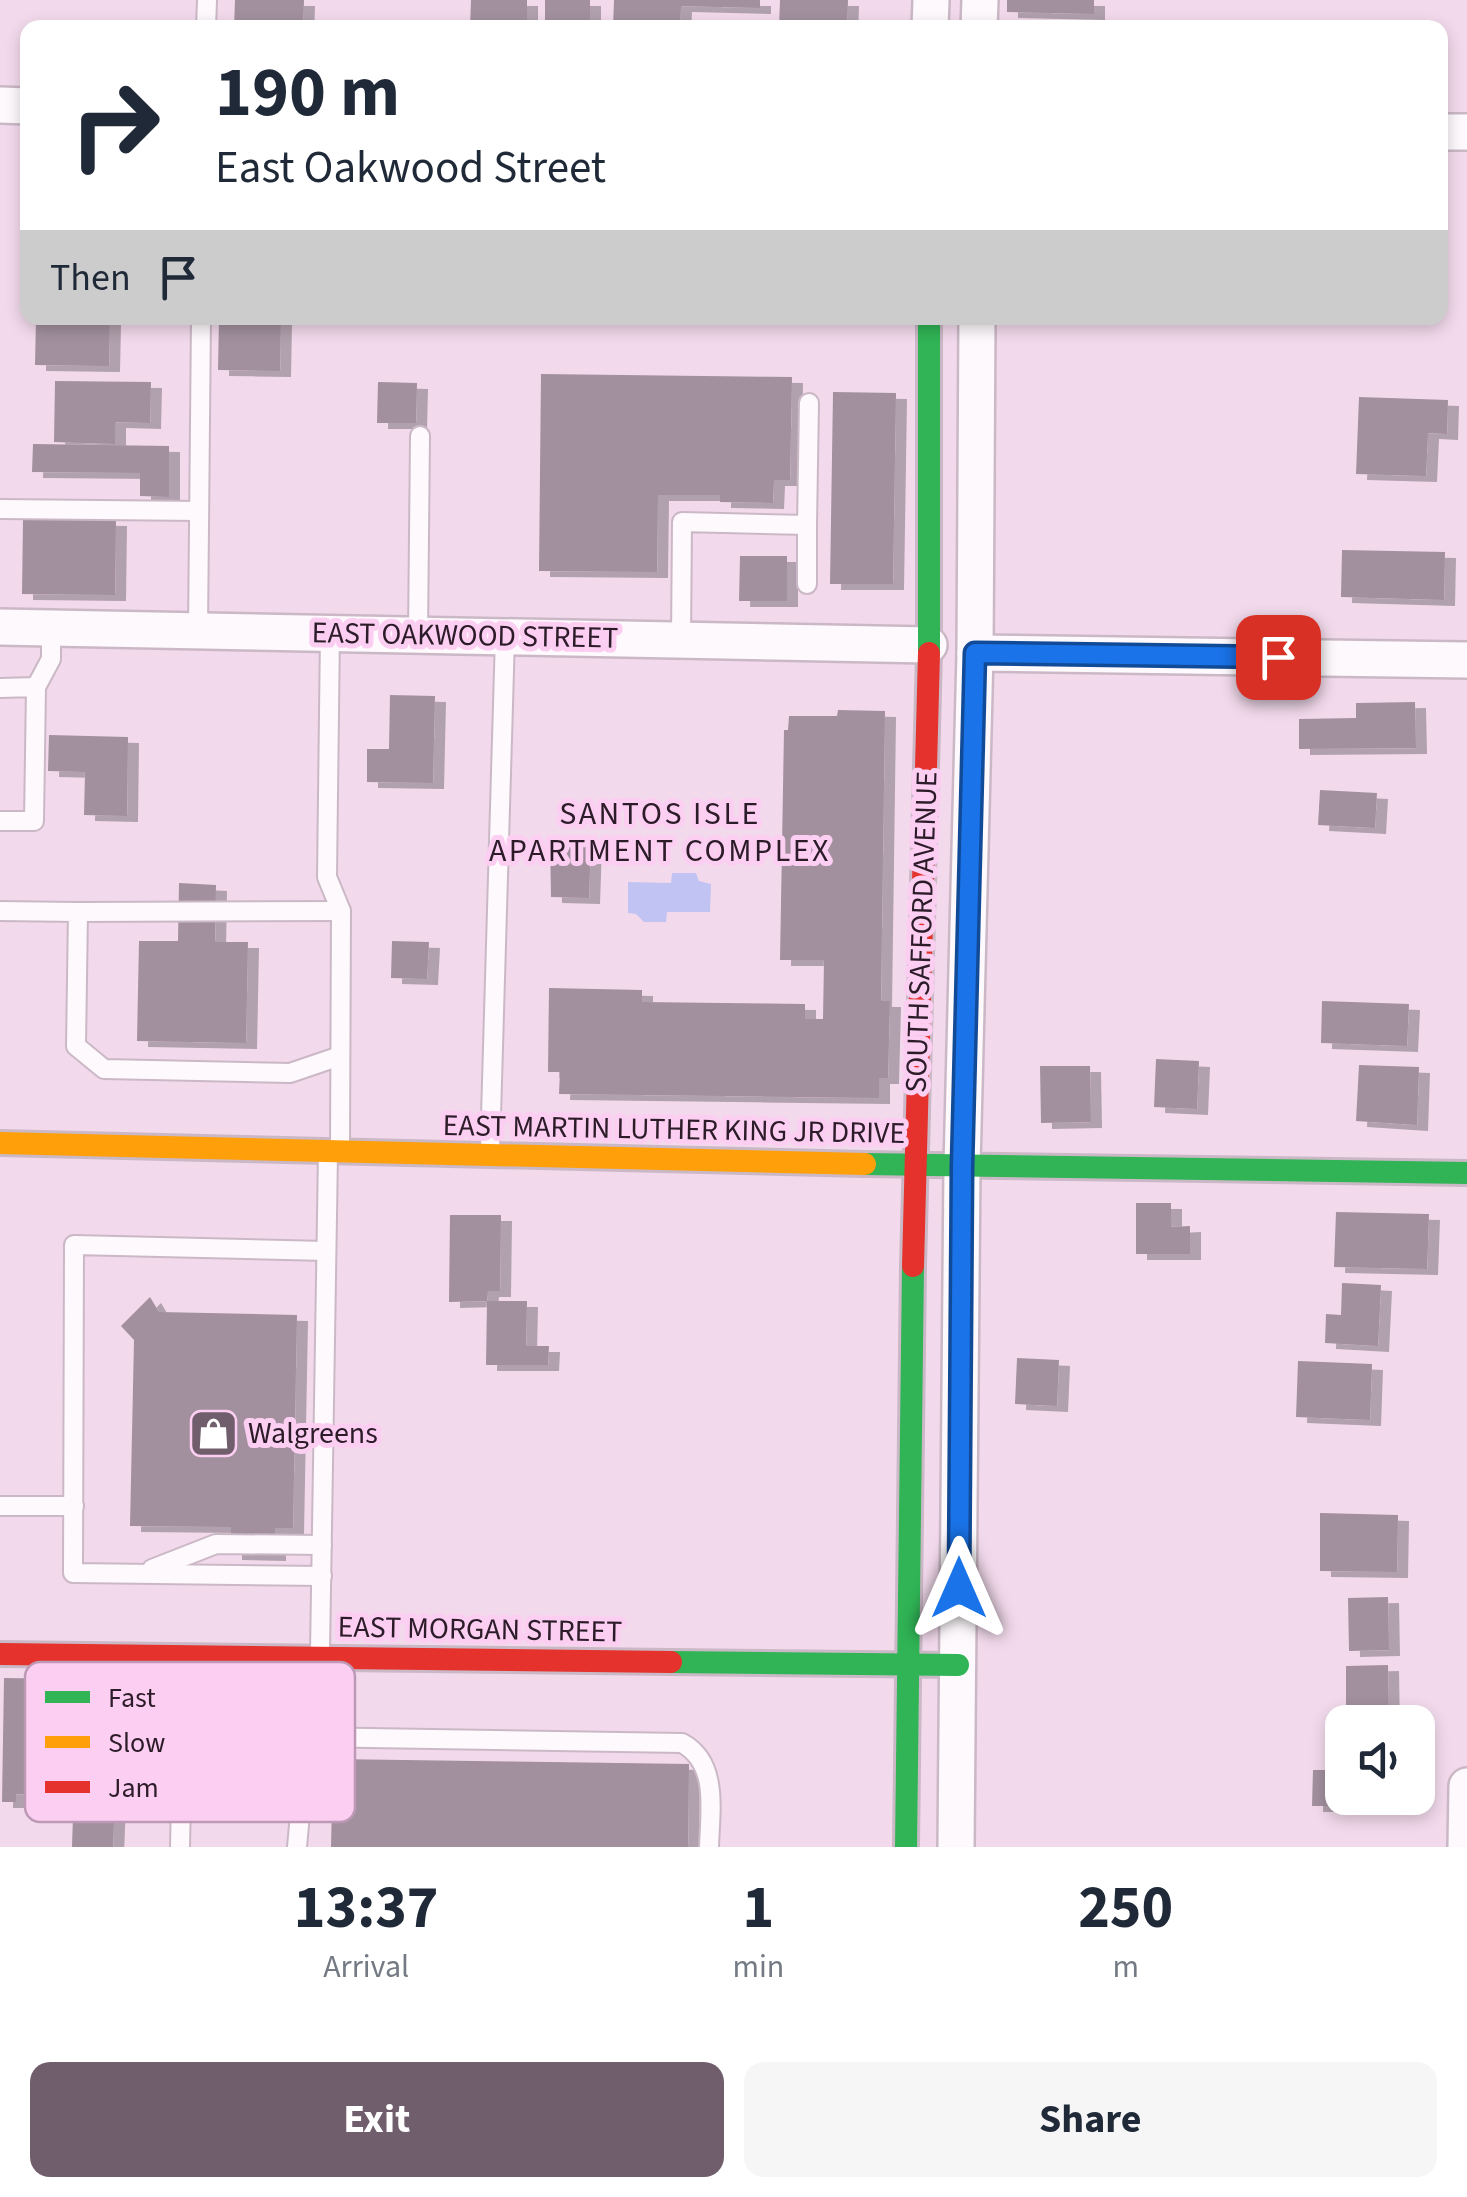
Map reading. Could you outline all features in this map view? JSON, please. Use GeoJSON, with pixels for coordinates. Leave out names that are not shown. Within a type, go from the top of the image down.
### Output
{"type":"FeatureCollection","features":[{"type":"Feature","properties":{"kind":"street","name":"SOUTH SAFFORD AVENUE"},"geometry":{"type":"LineString","coordinates":[[906,1847],[914,1164],[930,645],[929,325]]}},
{"type":"Feature","properties":{"kind":"street","name":"SOUTH SAFFORD AVENUE"},"geometry":{"type":"LineString","coordinates":[[956,1847],[962,1166],[975,653],[976,325]]}},
{"type":"Feature","properties":{"kind":"street","name":"EAST OAKWOOD STREET"},"geometry":{"type":"LineString","coordinates":[[0,627],[930,645]]}},
{"type":"Feature","properties":{"kind":"street"},"geometry":{"type":"LineString","coordinates":[[975,653],[1467,660]]}},
{"type":"Feature","properties":{"kind":"street","name":"EAST MARTIN LUTHER KING JR DRIVE"},"geometry":{"type":"LineString","coordinates":[[0,1143],[962,1166],[1467,1173]]}},
{"type":"Feature","properties":{"kind":"street","name":"EAST MORGAN STREET"},"geometry":{"type":"LineString","coordinates":[[0,1654],[958,1665]]}},
{"type":"Feature","properties":{"kind":"street"},"geometry":{"type":"LineString","coordinates":[[1466,1847],[1467,1786]]}},
{"type":"Feature","properties":{"kind":"lane"},"geometry":{"type":"LineString","coordinates":[[198,631],[201,325]]}},
{"type":"Feature","properties":{"kind":"lane"},"geometry":{"type":"LineString","coordinates":[[807,584],[810,403]]}},
{"type":"Feature","properties":{"kind":"lane"},"geometry":{"type":"LineString","coordinates":[[418,634],[420,436]]}},
{"type":"Feature","properties":{"kind":"lane"},"geometry":{"type":"LineString","coordinates":[[0,508],[199,511]]}},
{"type":"Feature","properties":{"kind":"lane"},"geometry":{"type":"LineString","coordinates":[[681,640],[682,522],[807,525]]}},
{"type":"Feature","properties":{"kind":"lane"},"geometry":{"type":"LineString","coordinates":[[0,821],[34,821],[36,688],[51,659],[52,628]]}},
{"type":"Feature","properties":{"kind":"lane"},"geometry":{"type":"LineString","coordinates":[[315,1662],[322,1576],[326,1251],[340,1056],[341,911],[327,877],[330,632]]}},
{"type":"Feature","properties":{"kind":"lane"},"geometry":{"type":"LineString","coordinates":[[490,1155],[505,636]]}},
{"type":"Feature","properties":{"kind":"lane"},"geometry":{"type":"LineString","coordinates":[[0,688],[36,688]]}},
{"type":"Feature","properties":{"kind":"lane"},"geometry":{"type":"LineString","coordinates":[[0,911],[341,911]]}},
{"type":"Feature","properties":{"kind":"lane"},"geometry":{"type":"LineString","coordinates":[[78,912],[76,1046],[104,1069],[290,1073],[340,1056]]}},
{"type":"Feature","properties":{"kind":"lane"},"geometry":{"type":"LineString","coordinates":[[322,1576],[73,1573],[74,1245],[326,1251]]}},
{"type":"Feature","properties":{"kind":"lane"},"geometry":{"type":"LineString","coordinates":[[0,1506],[74,1506]]}},
{"type":"Feature","properties":{"kind":"lane"},"geometry":{"type":"LineString","coordinates":[[142,1573],[216,1544],[322,1545]]}},
{"type":"Feature","properties":{"kind":"lane"},"geometry":{"type":"LineString","coordinates":[[184,1656],[184,1662]]}},
{"type":"Feature","properties":{"kind":"lane"},"geometry":{"type":"LineString","coordinates":[[355,1739],[682,1744],[696,1751],[706,1769],[710,1847]]}},
{"type":"Feature","properties":{"kind":"lane"},"geometry":{"type":"LineString","coordinates":[[180,1847],[181,1822]]}},
{"type":"Feature","properties":{"kind":"lane"},"geometry":{"type":"LineString","coordinates":[[297,1847],[299,1822]]}},
{"type":"Feature","properties":{"kind":"water"},"geometry":{"type":"Polygon","coordinates":[[[672,873],[696,873],[699,881],[711,884],[710,912],[667,912],[666,922],[644,922],[636,914],[628,913],[628,882],[671,883],[672,873]]]}},
{"type":"Feature","properties":{"kind":"building"},"geometry":{"type":"Polygon","coordinates":[[[235,0],[304,0],[303,20],[234,20],[235,0]]]}},
{"type":"Feature","properties":{"kind":"building"},"geometry":{"type":"Polygon","coordinates":[[[471,0],[527,0],[527,20],[470,20],[471,0]]]}},
{"type":"Feature","properties":{"kind":"building"},"geometry":{"type":"Polygon","coordinates":[[[545,0],[590,0],[590,20],[545,20],[545,0]]]}},
{"type":"Feature","properties":{"kind":"building"},"geometry":{"type":"Polygon","coordinates":[[[614,0],[760,0],[760,8],[681,6],[680,20],[613,20],[614,0]]]}},
{"type":"Feature","properties":{"kind":"building"},"geometry":{"type":"Polygon","coordinates":[[[780,0],[848,0],[847,20],[779,20],[780,0]]]}},
{"type":"Feature","properties":{"kind":"building"},"geometry":{"type":"Polygon","coordinates":[[[1007,0],[1094,0],[1094,14],[1007,12],[1007,0]]]}},
{"type":"Feature","properties":{"kind":"building"},"geometry":{"type":"Polygon","coordinates":[[[36,325],[110,325],[109,366],[35,365],[36,325]]]}},
{"type":"Feature","properties":{"kind":"building"},"geometry":{"type":"Polygon","coordinates":[[[219,325],[281,325],[280,371],[218,370],[219,325]]]}},
{"type":"Feature","properties":{"kind":"building"},"geometry":{"type":"Polygon","coordinates":[[[541,374],[792,377],[790,480],[774,480],[773,503],[720,502],[720,495],[658,495],[657,572],[539,571],[541,374]]]}},
{"type":"Feature","properties":{"kind":"building"},"geometry":{"type":"Polygon","coordinates":[[[55,381],[151,382],[150,423],[115,422],[115,444],[54,442],[55,381]]]}},
{"type":"Feature","properties":{"kind":"building"},"geometry":{"type":"Polygon","coordinates":[[[378,382],[417,383],[416,423],[377,423],[378,382]]]}},
{"type":"Feature","properties":{"kind":"building"},"geometry":{"type":"Polygon","coordinates":[[[833,392],[896,393],[893,584],[830,584],[833,392]]]}},
{"type":"Feature","properties":{"kind":"building"},"geometry":{"type":"Polygon","coordinates":[[[1359,397],[1448,400],[1447,434],[1428,433],[1426,476],[1356,474],[1359,397]]]}},
{"type":"Feature","properties":{"kind":"building"},"geometry":{"type":"Polygon","coordinates":[[[33,444],[169,446],[169,497],[140,496],[140,473],[32,472],[33,444]]]}},
{"type":"Feature","properties":{"kind":"building"},"geometry":{"type":"Polygon","coordinates":[[[23,519],[116,520],[115,595],[22,594],[23,519]]]}},
{"type":"Feature","properties":{"kind":"building"},"geometry":{"type":"Polygon","coordinates":[[[1342,550],[1445,552],[1444,600],[1341,597],[1342,550]]]}},
{"type":"Feature","properties":{"kind":"building"},"geometry":{"type":"Polygon","coordinates":[[[740,556],[787,556],[787,601],[739,601],[740,556]]]}},
{"type":"Feature","properties":{"kind":"building"},"geometry":{"type":"Polygon","coordinates":[[[390,695],[435,696],[433,783],[367,782],[367,749],[389,749],[390,695]]]}},
{"type":"Feature","properties":{"kind":"building"},"geometry":{"type":"Polygon","coordinates":[[[1415,702],[1416,748],[1299,749],[1299,719],[1356,718],[1356,703],[1415,702]]]}},
{"type":"Feature","properties":{"kind":"building"},"geometry":{"type":"Polygon","coordinates":[[[838,710],[885,711],[881,1001],[890,1001],[888,1078],[879,1078],[879,1098],[559,1094],[560,1072],[548,1072],[549,988],[642,990],[642,1002],[805,1004],[805,1019],[823,1019],[824,960],[780,960],[784,730],[788,730],[789,716],[837,716],[838,710]]]}},
{"type":"Feature","properties":{"kind":"building"},"geometry":{"type":"Polygon","coordinates":[[[49,735],[128,737],[127,816],[84,815],[85,772],[48,771],[49,735]]]}},
{"type":"Feature","properties":{"kind":"building"},"geometry":{"type":"Polygon","coordinates":[[[1320,790],[1377,793],[1375,828],[1318,825],[1320,790]]]}},
{"type":"Feature","properties":{"kind":"building"},"geometry":{"type":"Polygon","coordinates":[[[550,838],[591,839],[589,898],[551,897],[550,838]]]}},
{"type":"Feature","properties":{"kind":"building"},"geometry":{"type":"Polygon","coordinates":[[[179,883],[216,885],[215,942],[248,942],[246,1043],[137,1041],[139,941],[178,941],[179,883]]]}},
{"type":"Feature","properties":{"kind":"building"},"geometry":{"type":"Polygon","coordinates":[[[392,941],[429,942],[427,979],[391,978],[392,941]]]}},
{"type":"Feature","properties":{"kind":"building"},"geometry":{"type":"Polygon","coordinates":[[[1322,1001],[1409,1004],[1407,1046],[1321,1043],[1322,1001]]]}},
{"type":"Feature","properties":{"kind":"building"},"geometry":{"type":"Polygon","coordinates":[[[1156,1059],[1199,1061],[1197,1109],[1154,1107],[1156,1059]]]}},
{"type":"Feature","properties":{"kind":"building"},"geometry":{"type":"Polygon","coordinates":[[[1359,1065],[1419,1067],[1417,1125],[1356,1121],[1359,1065]]]}},
{"type":"Feature","properties":{"kind":"building"},"geometry":{"type":"Polygon","coordinates":[[[1040,1066],[1090,1066],[1091,1122],[1041,1123],[1040,1066]]]}},
{"type":"Feature","properties":{"kind":"building"},"geometry":{"type":"Polygon","coordinates":[[[1136,1203],[1171,1203],[1171,1227],[1190,1226],[1190,1254],[1136,1254],[1136,1203]]]}},
{"type":"Feature","properties":{"kind":"building"},"geometry":{"type":"Polygon","coordinates":[[[1336,1212],[1429,1214],[1427,1269],[1334,1267],[1336,1212]]]}},
{"type":"Feature","properties":{"kind":"building"},"geometry":{"type":"Polygon","coordinates":[[[450,1215],[501,1215],[500,1291],[488,1291],[487,1301],[449,1302],[450,1215]]]}},
{"type":"Feature","properties":{"kind":"building"},"geometry":{"type":"Polygon","coordinates":[[[1342,1283],[1381,1285],[1378,1346],[1325,1343],[1326,1314],[1341,1315],[1342,1283]]]}},
{"type":"Feature","properties":{"kind":"building","name":"Walgreens"},"geometry":{"type":"Polygon","coordinates":[[[150,1297],[159,1312],[297,1315],[293,1528],[275,1528],[275,1555],[231,1554],[231,1527],[130,1526],[134,1340],[121,1326],[150,1297]]]}},
{"type":"Feature","properties":{"kind":"building"},"geometry":{"type":"Polygon","coordinates":[[[487,1301],[527,1301],[526,1346],[549,1346],[548,1365],[486,1365],[487,1301]]]}},
{"type":"Feature","properties":{"kind":"building"},"geometry":{"type":"Polygon","coordinates":[[[1017,1358],[1059,1360],[1057,1406],[1015,1404],[1017,1358]]]}},
{"type":"Feature","properties":{"kind":"building"},"geometry":{"type":"Polygon","coordinates":[[[1298,1361],[1372,1364],[1370,1420],[1296,1417],[1298,1361]]]}},
{"type":"Feature","properties":{"kind":"building"},"geometry":{"type":"Polygon","coordinates":[[[1320,1513],[1398,1515],[1397,1572],[1320,1571],[1320,1513]]]}},
{"type":"Feature","properties":{"kind":"building"},"geometry":{"type":"Polygon","coordinates":[[[1388,1597],[1389,1650],[1349,1651],[1348,1598],[1388,1597]]]}},
{"type":"Feature","properties":{"kind":"building"},"geometry":{"type":"Polygon","coordinates":[[[1388,1665],[1389,1705],[1346,1705],[1346,1666],[1388,1665]]]}},
{"type":"Feature","properties":{"kind":"building"},"geometry":{"type":"Polygon","coordinates":[[[4,1678],[25,1678],[25,1794],[16,1794],[16,1802],[2,1802],[4,1678]]]}},
{"type":"Feature","properties":{"kind":"building"},"geometry":{"type":"Polygon","coordinates":[[[355,1759],[689,1764],[688,1847],[331,1847],[332,1822],[355,1822],[355,1759]]]}},
{"type":"Feature","properties":{"kind":"building"},"geometry":{"type":"Polygon","coordinates":[[[1313,1770],[1325,1770],[1325,1806],[1312,1806],[1313,1770]]]}},
{"type":"Feature","properties":{"kind":"building"},"geometry":{"type":"Polygon","coordinates":[[[73,1822],[114,1822],[113,1847],[72,1847],[73,1822]]]}},
{"type":"Feature","properties":{"kind":"traffic: fast"},"geometry":{"type":"LineString","coordinates":[[929,325],[929,653]]}},
{"type":"Feature","properties":{"kind":"traffic: fast"},"geometry":{"type":"LineString","coordinates":[[865,1164],[1467,1173]]}},
{"type":"Feature","properties":{"kind":"traffic: fast"},"geometry":{"type":"LineString","coordinates":[[906,1847],[913,1266]]}},
{"type":"Feature","properties":{"kind":"traffic: fast"},"geometry":{"type":"LineString","coordinates":[[671,1662],[958,1665]]}},
{"type":"Feature","properties":{"kind":"traffic: slow"},"geometry":{"type":"LineString","coordinates":[[0,1143],[865,1164]]}},
{"type":"Feature","properties":{"kind":"traffic: jam"},"geometry":{"type":"LineString","coordinates":[[913,1266],[929,653]]}},
{"type":"Feature","properties":{"kind":"traffic: jam"},"geometry":{"type":"LineString","coordinates":[[0,1654],[671,1662]]}},
{"type":"Feature","properties":{"kind":"place","name":"Walgreens"},"geometry":{"type":"Point","coordinates":[213,1433]}},
{"type":"Feature","properties":{"kind":"district","name":"SANTOS ISLE APARTMENT COMPLEX"},"geometry":{"type":"Point","coordinates":[660,832]}},
{"type":"Feature","properties":{"kind":"route"},"geometry":{"type":"LineString","coordinates":[[959,1588],[962,1166],[975,653],[1278,657]]}}]}
